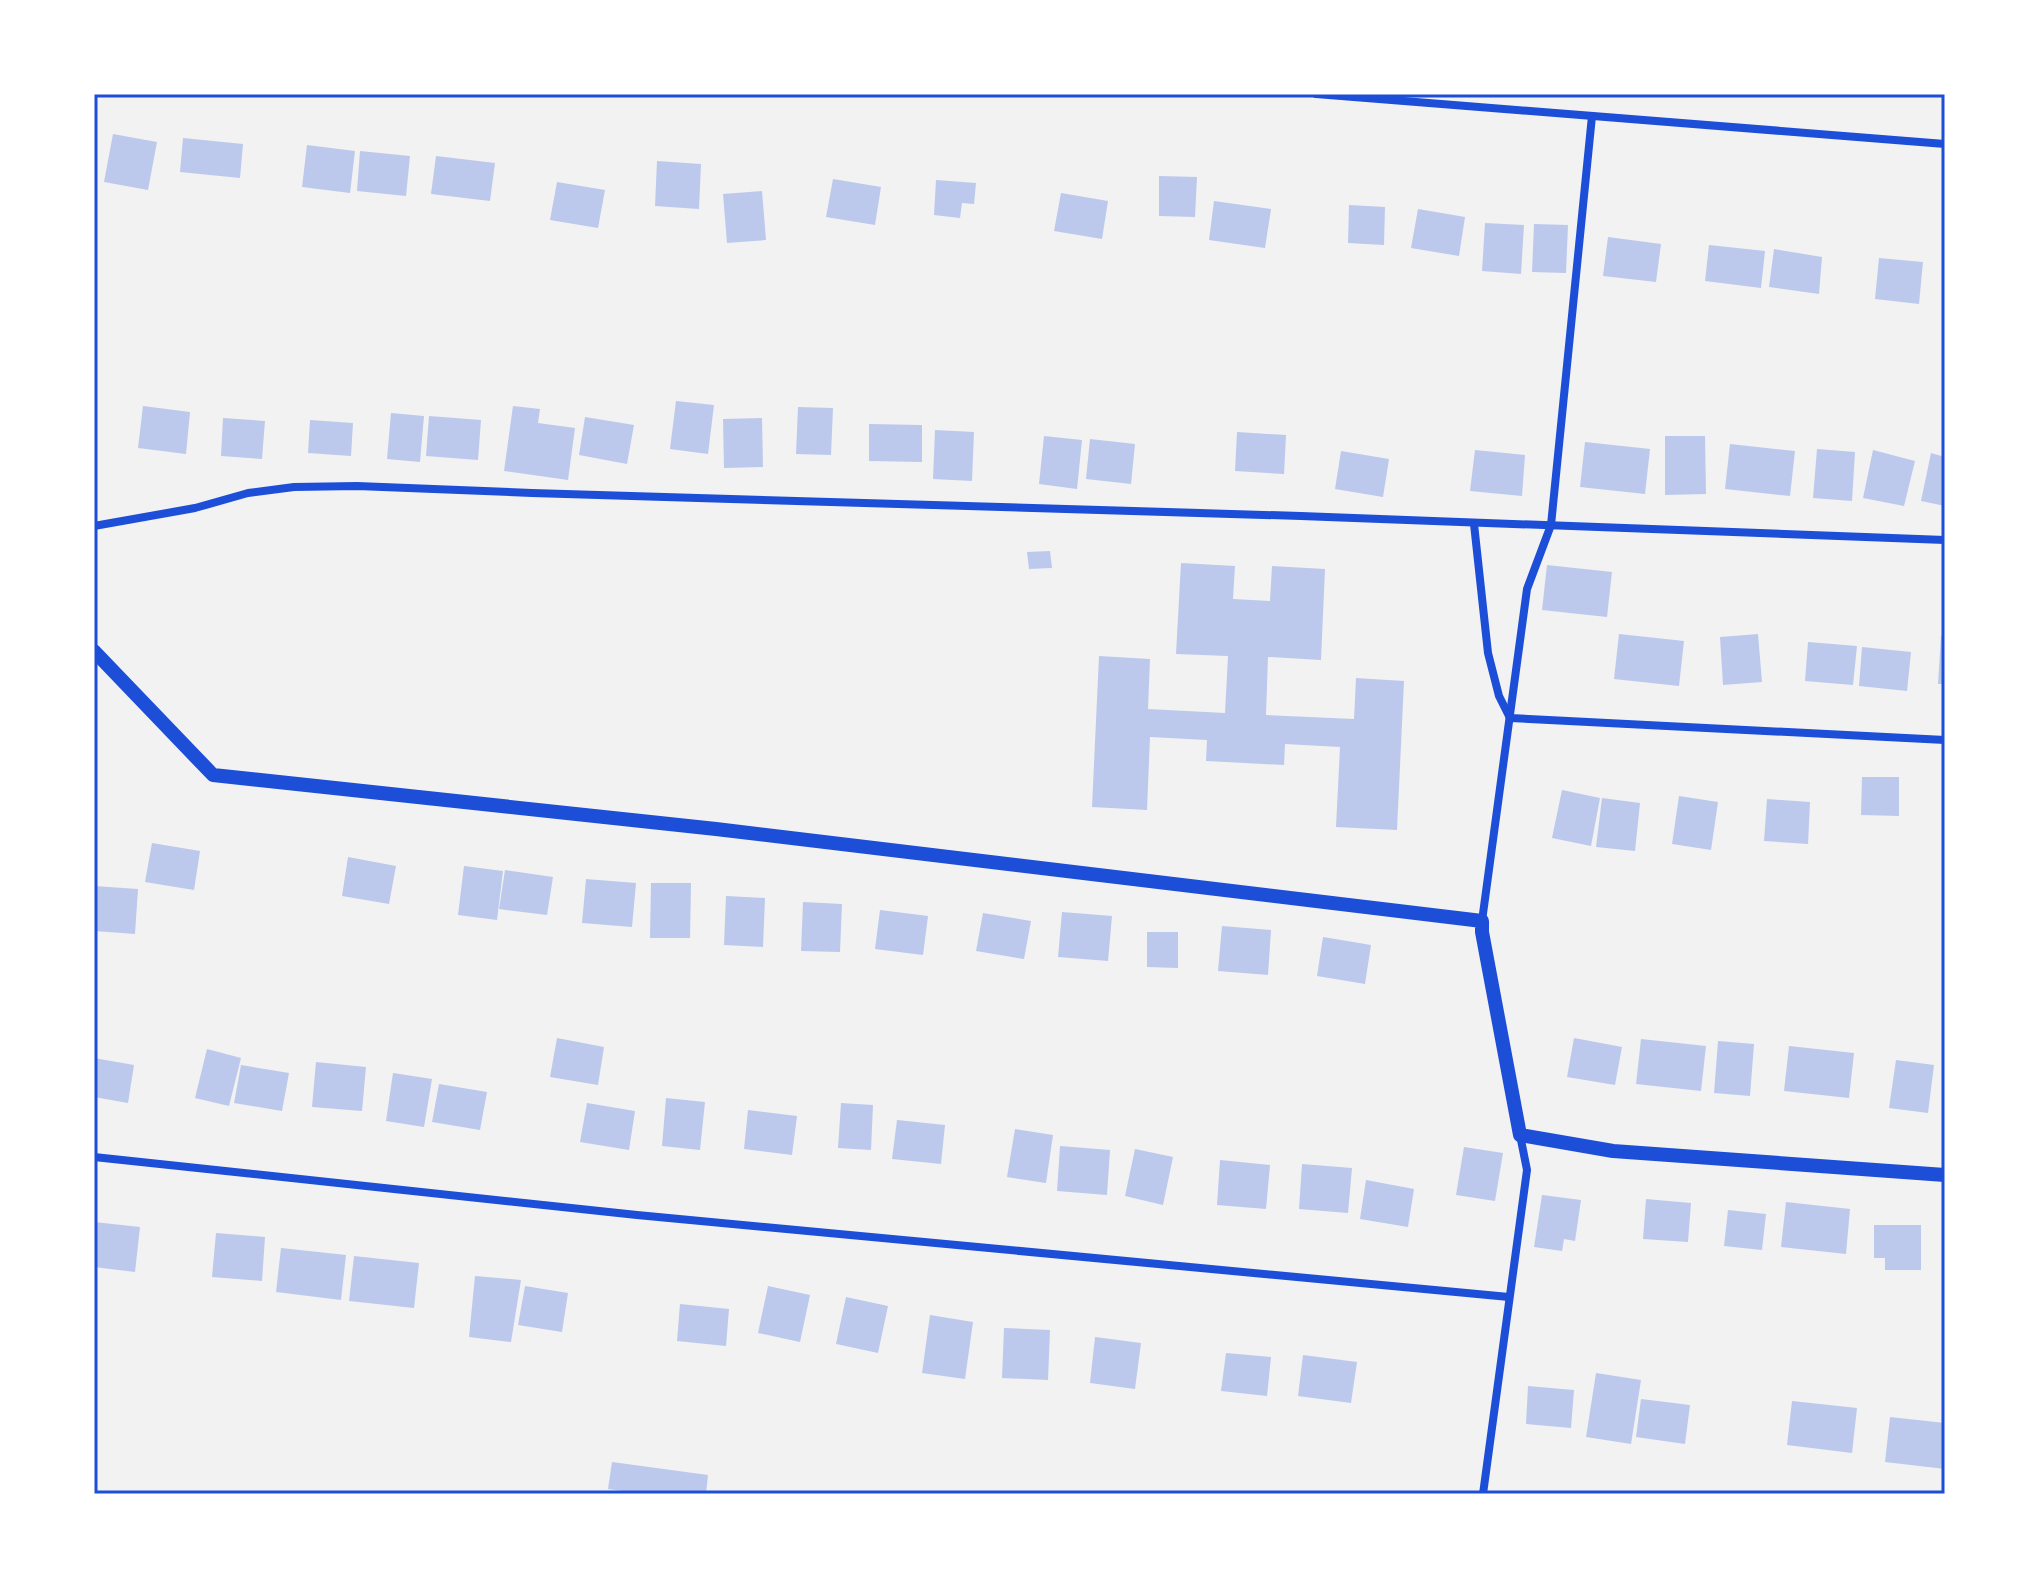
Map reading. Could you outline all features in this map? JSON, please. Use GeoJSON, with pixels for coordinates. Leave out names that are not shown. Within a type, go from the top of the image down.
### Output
{"type":"FeatureCollection","features":[{"type":"Feature","properties":{"kind":"street"},"geometry":{"type":"LineString","coordinates":[[1316,94],[1945,144]]}},
{"type":"Feature","properties":{"kind":"street"},"geometry":{"type":"LineString","coordinates":[[1483,1494],[1527,1170],[1482,921],[1527,589],[1551,525],[1592,116]]}},
{"type":"Feature","properties":{"kind":"street"},"geometry":{"type":"LineString","coordinates":[[94,526],[195,508],[248,493],[294,487],[357,486],[1945,540]]}},
{"type":"Feature","properties":{"kind":"street"},"geometry":{"type":"LineString","coordinates":[[1474,524],[1488,653],[1499,696],[1510,718]]}},
{"type":"Feature","properties":{"kind":"street"},"geometry":{"type":"LineString","coordinates":[[94,651],[213,775],[716,829],[1482,921]]}},
{"type":"Feature","properties":{"kind":"street"},"geometry":{"type":"LineString","coordinates":[[1510,718],[1945,740]]}},
{"type":"Feature","properties":{"kind":"street"},"geometry":{"type":"LineString","coordinates":[[1520,1135],[1613,1151],[1945,1175]]}},
{"type":"Feature","properties":{"kind":"street"},"geometry":{"type":"LineString","coordinates":[[94,1157],[637,1215],[1509,1297]]}},
{"type":"Feature","properties":{"kind":"building"},"geometry":{"type":"Polygon","coordinates":[[[113,134],[157,142],[148,190],[104,182],[113,134]]]}},
{"type":"Feature","properties":{"kind":"building"},"geometry":{"type":"Polygon","coordinates":[[[183,138],[243,144],[240,178],[180,172],[183,138]]]}},
{"type":"Feature","properties":{"kind":"building"},"geometry":{"type":"Polygon","coordinates":[[[307,145],[355,151],[350,193],[302,187],[307,145]]]}},
{"type":"Feature","properties":{"kind":"building"},"geometry":{"type":"Polygon","coordinates":[[[360,151],[410,156],[406,196],[357,191],[360,151]]]}},
{"type":"Feature","properties":{"kind":"building"},"geometry":{"type":"Polygon","coordinates":[[[436,156],[495,163],[490,201],[431,194],[436,156]]]}},
{"type":"Feature","properties":{"kind":"building"},"geometry":{"type":"Polygon","coordinates":[[[657,161],[701,164],[699,209],[655,206],[657,161]]]}},
{"type":"Feature","properties":{"kind":"building"},"geometry":{"type":"Polygon","coordinates":[[[1159,176],[1197,177],[1195,217],[1159,216],[1159,176]]]}},
{"type":"Feature","properties":{"kind":"building"},"geometry":{"type":"Polygon","coordinates":[[[833,179],[881,187],[875,225],[826,217],[833,179]]]}},
{"type":"Feature","properties":{"kind":"building"},"geometry":{"type":"Polygon","coordinates":[[[936,180],[976,183],[974,204],[962,203],[960,218],[934,215],[936,180]]]}},
{"type":"Feature","properties":{"kind":"building"},"geometry":{"type":"Polygon","coordinates":[[[557,182],[605,190],[598,228],[550,220],[557,182]]]}},
{"type":"Feature","properties":{"kind":"building"},"geometry":{"type":"Polygon","coordinates":[[[762,191],[766,240],[727,243],[723,194],[762,191]]]}},
{"type":"Feature","properties":{"kind":"building"},"geometry":{"type":"Polygon","coordinates":[[[1061,193],[1108,201],[1102,239],[1054,231],[1061,193]]]}},
{"type":"Feature","properties":{"kind":"building"},"geometry":{"type":"Polygon","coordinates":[[[1214,201],[1271,209],[1265,248],[1209,240],[1214,201]]]}},
{"type":"Feature","properties":{"kind":"building"},"geometry":{"type":"Polygon","coordinates":[[[1349,205],[1385,207],[1384,245],[1348,243],[1349,205]]]}},
{"type":"Feature","properties":{"kind":"building"},"geometry":{"type":"Polygon","coordinates":[[[1418,209],[1465,217],[1459,256],[1411,248],[1418,209]]]}},
{"type":"Feature","properties":{"kind":"building"},"geometry":{"type":"Polygon","coordinates":[[[1485,223],[1524,225],[1521,274],[1482,271],[1485,223]]]}},
{"type":"Feature","properties":{"kind":"building"},"geometry":{"type":"Polygon","coordinates":[[[1534,224],[1568,225],[1566,273],[1532,272],[1534,224]]]}},
{"type":"Feature","properties":{"kind":"building"},"geometry":{"type":"Polygon","coordinates":[[[1608,237],[1661,244],[1656,282],[1603,276],[1608,237]]]}},
{"type":"Feature","properties":{"kind":"building"},"geometry":{"type":"Polygon","coordinates":[[[1709,245],[1765,251],[1761,288],[1705,281],[1709,245]]]}},
{"type":"Feature","properties":{"kind":"building"},"geometry":{"type":"Polygon","coordinates":[[[1774,249],[1822,257],[1819,294],[1769,287],[1774,249]]]}},
{"type":"Feature","properties":{"kind":"building"},"geometry":{"type":"Polygon","coordinates":[[[1879,258],[1923,262],[1919,304],[1875,299],[1879,258]]]}},
{"type":"Feature","properties":{"kind":"building"},"geometry":{"type":"Polygon","coordinates":[[[676,401],[714,405],[708,454],[670,449],[676,401]]]}},
{"type":"Feature","properties":{"kind":"building"},"geometry":{"type":"Polygon","coordinates":[[[143,406],[190,412],[186,454],[138,448],[143,406]]]}},
{"type":"Feature","properties":{"kind":"building"},"geometry":{"type":"Polygon","coordinates":[[[513,406],[540,409],[538,423],[575,428],[568,480],[504,471],[513,406]]]}},
{"type":"Feature","properties":{"kind":"building"},"geometry":{"type":"Polygon","coordinates":[[[798,407],[833,408],[831,455],[796,454],[798,407]]]}},
{"type":"Feature","properties":{"kind":"building"},"geometry":{"type":"Polygon","coordinates":[[[391,413],[424,416],[420,462],[387,459],[391,413]]]}},
{"type":"Feature","properties":{"kind":"building"},"geometry":{"type":"Polygon","coordinates":[[[429,416],[481,420],[478,460],[426,456],[429,416]]]}},
{"type":"Feature","properties":{"kind":"building"},"geometry":{"type":"Polygon","coordinates":[[[585,417],[634,425],[627,464],[579,455],[585,417]]]}},
{"type":"Feature","properties":{"kind":"building"},"geometry":{"type":"Polygon","coordinates":[[[223,418],[265,421],[262,459],[221,456],[223,418]]]}},
{"type":"Feature","properties":{"kind":"building"},"geometry":{"type":"Polygon","coordinates":[[[762,418],[763,467],[724,468],[723,419],[762,418]]]}},
{"type":"Feature","properties":{"kind":"building"},"geometry":{"type":"Polygon","coordinates":[[[310,420],[353,423],[351,456],[308,453],[310,420]]]}},
{"type":"Feature","properties":{"kind":"building"},"geometry":{"type":"Polygon","coordinates":[[[869,424],[922,425],[922,462],[869,461],[869,424]]]}},
{"type":"Feature","properties":{"kind":"building"},"geometry":{"type":"Polygon","coordinates":[[[935,430],[974,432],[972,481],[933,479],[935,430]]]}},
{"type":"Feature","properties":{"kind":"building"},"geometry":{"type":"Polygon","coordinates":[[[1237,432],[1286,435],[1284,474],[1235,471],[1237,432]]]}},
{"type":"Feature","properties":{"kind":"building"},"geometry":{"type":"Polygon","coordinates":[[[1044,436],[1082,440],[1077,489],[1039,484],[1044,436]]]}},
{"type":"Feature","properties":{"kind":"building"},"geometry":{"type":"Polygon","coordinates":[[[1665,436],[1705,436],[1706,494],[1665,495],[1665,436]]]}},
{"type":"Feature","properties":{"kind":"building"},"geometry":{"type":"Polygon","coordinates":[[[1090,439],[1135,444],[1131,484],[1086,479],[1090,439]]]}},
{"type":"Feature","properties":{"kind":"building"},"geometry":{"type":"Polygon","coordinates":[[[1585,442],[1650,449],[1645,494],[1580,487],[1585,442]]]}},
{"type":"Feature","properties":{"kind":"building"},"geometry":{"type":"Polygon","coordinates":[[[1730,444],[1795,451],[1790,496],[1725,489],[1730,444]]]}},
{"type":"Feature","properties":{"kind":"building"},"geometry":{"type":"Polygon","coordinates":[[[1817,449],[1855,452],[1852,501],[1813,498],[1817,449]]]}},
{"type":"Feature","properties":{"kind":"building"},"geometry":{"type":"Polygon","coordinates":[[[1475,450],[1525,455],[1522,496],[1470,491],[1475,450]]]}},
{"type":"Feature","properties":{"kind":"building"},"geometry":{"type":"Polygon","coordinates":[[[1873,450],[1915,461],[1904,506],[1863,498],[1873,450]]]}},
{"type":"Feature","properties":{"kind":"building"},"geometry":{"type":"Polygon","coordinates":[[[1341,451],[1389,459],[1383,497],[1335,489],[1341,451]]]}},
{"type":"Feature","properties":{"kind":"building"},"geometry":{"type":"Polygon","coordinates":[[[1931,453],[1945,457],[1945,506],[1921,501],[1931,453]]]}},
{"type":"Feature","properties":{"kind":"building"},"geometry":{"type":"Polygon","coordinates":[[[1050,551],[1052,568],[1029,569],[1027,552],[1050,551]]]}},
{"type":"Feature","properties":{"kind":"building"},"geometry":{"type":"Polygon","coordinates":[[[1181,563],[1235,566],[1233,599],[1270,601],[1272,566],[1325,569],[1321,660],[1268,657],[1266,715],[1354,719],[1356,678],[1404,681],[1397,830],[1336,827],[1340,747],[1285,744],[1284,765],[1206,761],[1207,740],[1150,737],[1147,810],[1092,807],[1099,656],[1150,659],[1148,709],[1225,713],[1228,656],[1176,654],[1181,563]]]}},
{"type":"Feature","properties":{"kind":"building"},"geometry":{"type":"Polygon","coordinates":[[[1547,565],[1612,572],[1607,617],[1542,610],[1547,565]]]}},
{"type":"Feature","properties":{"kind":"building"},"geometry":{"type":"Polygon","coordinates":[[[1619,634],[1684,641],[1679,686],[1614,679],[1619,634]]]}},
{"type":"Feature","properties":{"kind":"building"},"geometry":{"type":"Polygon","coordinates":[[[1758,634],[1762,682],[1723,685],[1720,637],[1758,634]]]}},
{"type":"Feature","properties":{"kind":"building"},"geometry":{"type":"Polygon","coordinates":[[[1941,636],[1945,636],[1945,684],[1938,684],[1941,636]]]}},
{"type":"Feature","properties":{"kind":"building"},"geometry":{"type":"Polygon","coordinates":[[[1808,642],[1857,646],[1853,685],[1805,681],[1808,642]]]}},
{"type":"Feature","properties":{"kind":"building"},"geometry":{"type":"Polygon","coordinates":[[[1862,647],[1911,652],[1907,691],[1859,686],[1862,647]]]}},
{"type":"Feature","properties":{"kind":"building"},"geometry":{"type":"Polygon","coordinates":[[[1862,777],[1899,777],[1899,816],[1861,815],[1862,777]]]}},
{"type":"Feature","properties":{"kind":"building"},"geometry":{"type":"Polygon","coordinates":[[[1562,790],[1600,798],[1591,846],[1552,838],[1562,790]]]}},
{"type":"Feature","properties":{"kind":"building"},"geometry":{"type":"Polygon","coordinates":[[[1679,796],[1718,802],[1711,850],[1672,844],[1679,796]]]}},
{"type":"Feature","properties":{"kind":"building"},"geometry":{"type":"Polygon","coordinates":[[[1602,798],[1640,803],[1635,851],[1596,847],[1602,798]]]}},
{"type":"Feature","properties":{"kind":"building"},"geometry":{"type":"Polygon","coordinates":[[[1767,799],[1810,802],[1808,844],[1764,841],[1767,799]]]}},
{"type":"Feature","properties":{"kind":"building"},"geometry":{"type":"Polygon","coordinates":[[[152,843],[200,851],[194,890],[145,882],[152,843]]]}},
{"type":"Feature","properties":{"kind":"building"},"geometry":{"type":"Polygon","coordinates":[[[348,857],[396,866],[389,904],[342,896],[348,857]]]}},
{"type":"Feature","properties":{"kind":"building"},"geometry":{"type":"Polygon","coordinates":[[[464,866],[503,871],[497,920],[458,915],[464,866]]]}},
{"type":"Feature","properties":{"kind":"building"},"geometry":{"type":"Polygon","coordinates":[[[505,870],[553,877],[547,915],[499,909],[505,870]]]}},
{"type":"Feature","properties":{"kind":"building"},"geometry":{"type":"Polygon","coordinates":[[[586,879],[636,883],[632,927],[582,923],[586,879]]]}},
{"type":"Feature","properties":{"kind":"building"},"geometry":{"type":"Polygon","coordinates":[[[651,883],[691,883],[690,938],[650,938],[651,883]]]}},
{"type":"Feature","properties":{"kind":"building"},"geometry":{"type":"Polygon","coordinates":[[[94,886],[138,889],[135,934],[94,931],[94,886]]]}},
{"type":"Feature","properties":{"kind":"building"},"geometry":{"type":"Polygon","coordinates":[[[726,896],[765,898],[763,947],[724,945],[726,896]]]}},
{"type":"Feature","properties":{"kind":"building"},"geometry":{"type":"Polygon","coordinates":[[[803,902],[842,904],[840,952],[801,951],[803,902]]]}},
{"type":"Feature","properties":{"kind":"building"},"geometry":{"type":"Polygon","coordinates":[[[880,910],[928,916],[923,955],[875,949],[880,910]]]}},
{"type":"Feature","properties":{"kind":"building"},"geometry":{"type":"Polygon","coordinates":[[[1062,912],[1112,916],[1108,961],[1058,957],[1062,912]]]}},
{"type":"Feature","properties":{"kind":"building"},"geometry":{"type":"Polygon","coordinates":[[[983,913],[1031,921],[1024,959],[976,951],[983,913]]]}},
{"type":"Feature","properties":{"kind":"building"},"geometry":{"type":"Polygon","coordinates":[[[1222,926],[1271,930],[1268,975],[1218,971],[1222,926]]]}},
{"type":"Feature","properties":{"kind":"building"},"geometry":{"type":"Polygon","coordinates":[[[1147,932],[1178,932],[1178,968],[1147,967],[1147,932]]]}},
{"type":"Feature","properties":{"kind":"building"},"geometry":{"type":"Polygon","coordinates":[[[1323,937],[1371,945],[1365,984],[1317,976],[1323,937]]]}},
{"type":"Feature","properties":{"kind":"building"},"geometry":{"type":"Polygon","coordinates":[[[557,1038],[604,1047],[598,1085],[550,1077],[557,1038]]]}},
{"type":"Feature","properties":{"kind":"building"},"geometry":{"type":"Polygon","coordinates":[[[1574,1038],[1622,1047],[1615,1085],[1567,1077],[1574,1038]]]}},
{"type":"Feature","properties":{"kind":"building"},"geometry":{"type":"Polygon","coordinates":[[[1641,1039],[1706,1046],[1701,1091],[1636,1084],[1641,1039]]]}},
{"type":"Feature","properties":{"kind":"building"},"geometry":{"type":"Polygon","coordinates":[[[1718,1041],[1754,1044],[1750,1096],[1714,1093],[1718,1041]]]}},
{"type":"Feature","properties":{"kind":"building"},"geometry":{"type":"Polygon","coordinates":[[[1789,1046],[1854,1053],[1849,1098],[1784,1091],[1789,1046]]]}},
{"type":"Feature","properties":{"kind":"building"},"geometry":{"type":"Polygon","coordinates":[[[207,1049],[241,1058],[229,1106],[195,1098],[207,1049]]]}},
{"type":"Feature","properties":{"kind":"building"},"geometry":{"type":"Polygon","coordinates":[[[94,1058],[134,1065],[128,1103],[94,1097],[94,1058]]]}},
{"type":"Feature","properties":{"kind":"building"},"geometry":{"type":"Polygon","coordinates":[[[1896,1060],[1934,1065],[1928,1113],[1889,1108],[1896,1060]]]}},
{"type":"Feature","properties":{"kind":"building"},"geometry":{"type":"Polygon","coordinates":[[[316,1062],[366,1067],[362,1111],[312,1107],[316,1062]]]}},
{"type":"Feature","properties":{"kind":"building"},"geometry":{"type":"Polygon","coordinates":[[[241,1065],[289,1073],[282,1111],[234,1103],[241,1065]]]}},
{"type":"Feature","properties":{"kind":"building"},"geometry":{"type":"Polygon","coordinates":[[[393,1073],[432,1079],[424,1127],[386,1121],[393,1073]]]}},
{"type":"Feature","properties":{"kind":"building"},"geometry":{"type":"Polygon","coordinates":[[[439,1084],[487,1092],[480,1130],[432,1122],[439,1084]]]}},
{"type":"Feature","properties":{"kind":"building"},"geometry":{"type":"Polygon","coordinates":[[[666,1098],[705,1102],[700,1150],[662,1146],[666,1098]]]}},
{"type":"Feature","properties":{"kind":"building"},"geometry":{"type":"Polygon","coordinates":[[[587,1103],[635,1111],[629,1150],[580,1142],[587,1103]]]}},
{"type":"Feature","properties":{"kind":"building"},"geometry":{"type":"Polygon","coordinates":[[[841,1103],[873,1105],[871,1150],[838,1148],[841,1103]]]}},
{"type":"Feature","properties":{"kind":"building"},"geometry":{"type":"Polygon","coordinates":[[[748,1110],[797,1116],[792,1155],[744,1149],[748,1110]]]}},
{"type":"Feature","properties":{"kind":"building"},"geometry":{"type":"Polygon","coordinates":[[[897,1120],[945,1125],[941,1164],[892,1159],[897,1120]]]}},
{"type":"Feature","properties":{"kind":"building"},"geometry":{"type":"Polygon","coordinates":[[[1015,1129],[1053,1135],[1046,1183],[1007,1177],[1015,1129]]]}},
{"type":"Feature","properties":{"kind":"building"},"geometry":{"type":"Polygon","coordinates":[[[1060,1146],[1110,1150],[1107,1195],[1057,1191],[1060,1146]]]}},
{"type":"Feature","properties":{"kind":"building"},"geometry":{"type":"Polygon","coordinates":[[[1464,1147],[1503,1153],[1495,1201],[1456,1195],[1464,1147]]]}},
{"type":"Feature","properties":{"kind":"building"},"geometry":{"type":"Polygon","coordinates":[[[1135,1149],[1173,1157],[1163,1205],[1125,1196],[1135,1149]]]}},
{"type":"Feature","properties":{"kind":"building"},"geometry":{"type":"Polygon","coordinates":[[[1220,1160],[1270,1165],[1266,1209],[1217,1205],[1220,1160]]]}},
{"type":"Feature","properties":{"kind":"building"},"geometry":{"type":"Polygon","coordinates":[[[1302,1164],[1352,1168],[1348,1213],[1299,1209],[1302,1164]]]}},
{"type":"Feature","properties":{"kind":"building"},"geometry":{"type":"Polygon","coordinates":[[[1366,1180],[1414,1189],[1408,1227],[1360,1219],[1366,1180]]]}},
{"type":"Feature","properties":{"kind":"building"},"geometry":{"type":"Polygon","coordinates":[[[1542,1195],[1581,1200],[1575,1241],[1564,1239],[1562,1251],[1534,1247],[1542,1195]]]}},
{"type":"Feature","properties":{"kind":"building"},"geometry":{"type":"Polygon","coordinates":[[[1646,1199],[1691,1203],[1688,1242],[1643,1239],[1646,1199]]]}},
{"type":"Feature","properties":{"kind":"building"},"geometry":{"type":"Polygon","coordinates":[[[1786,1202],[1850,1209],[1846,1254],[1781,1247],[1786,1202]]]}},
{"type":"Feature","properties":{"kind":"building"},"geometry":{"type":"Polygon","coordinates":[[[1728,1210],[1766,1214],[1762,1250],[1724,1246],[1728,1210]]]}},
{"type":"Feature","properties":{"kind":"building"},"geometry":{"type":"Polygon","coordinates":[[[94,1222],[140,1227],[135,1272],[94,1267],[94,1222]]]}},
{"type":"Feature","properties":{"kind":"building"},"geometry":{"type":"Polygon","coordinates":[[[1874,1225],[1921,1225],[1921,1270],[1885,1270],[1885,1258],[1874,1258],[1874,1225]]]}},
{"type":"Feature","properties":{"kind":"building"},"geometry":{"type":"Polygon","coordinates":[[[216,1233],[265,1237],[262,1281],[212,1277],[216,1233]]]}},
{"type":"Feature","properties":{"kind":"building"},"geometry":{"type":"Polygon","coordinates":[[[281,1248],[346,1255],[341,1300],[276,1292],[281,1248]]]}},
{"type":"Feature","properties":{"kind":"building"},"geometry":{"type":"Polygon","coordinates":[[[354,1256],[419,1263],[414,1308],[349,1301],[354,1256]]]}},
{"type":"Feature","properties":{"kind":"building"},"geometry":{"type":"Polygon","coordinates":[[[475,1276],[521,1280],[511,1342],[469,1337],[475,1276]]]}},
{"type":"Feature","properties":{"kind":"building"},"geometry":{"type":"Polygon","coordinates":[[[525,1286],[568,1293],[562,1332],[518,1325],[525,1286]]]}},
{"type":"Feature","properties":{"kind":"building"},"geometry":{"type":"Polygon","coordinates":[[[768,1286],[810,1295],[800,1342],[758,1333],[768,1286]]]}},
{"type":"Feature","properties":{"kind":"building"},"geometry":{"type":"Polygon","coordinates":[[[846,1297],[888,1306],[878,1353],[836,1344],[846,1297]]]}},
{"type":"Feature","properties":{"kind":"building"},"geometry":{"type":"Polygon","coordinates":[[[680,1304],[729,1309],[726,1346],[677,1341],[680,1304]]]}},
{"type":"Feature","properties":{"kind":"building"},"geometry":{"type":"Polygon","coordinates":[[[930,1315],[973,1322],[965,1379],[922,1373],[930,1315]]]}},
{"type":"Feature","properties":{"kind":"building"},"geometry":{"type":"Polygon","coordinates":[[[1004,1328],[1050,1330],[1048,1380],[1002,1378],[1004,1328]]]}},
{"type":"Feature","properties":{"kind":"building"},"geometry":{"type":"Polygon","coordinates":[[[1095,1337],[1141,1343],[1135,1389],[1090,1383],[1095,1337]]]}},
{"type":"Feature","properties":{"kind":"building"},"geometry":{"type":"Polygon","coordinates":[[[1226,1353],[1271,1357],[1267,1396],[1221,1391],[1226,1353]]]}},
{"type":"Feature","properties":{"kind":"building"},"geometry":{"type":"Polygon","coordinates":[[[1303,1355],[1357,1362],[1351,1403],[1298,1396],[1303,1355]]]}},
{"type":"Feature","properties":{"kind":"building"},"geometry":{"type":"Polygon","coordinates":[[[1596,1373],[1641,1380],[1631,1444],[1586,1437],[1596,1373]]]}},
{"type":"Feature","properties":{"kind":"building"},"geometry":{"type":"Polygon","coordinates":[[[1528,1386],[1574,1390],[1571,1428],[1526,1424],[1528,1386]]]}},
{"type":"Feature","properties":{"kind":"building"},"geometry":{"type":"Polygon","coordinates":[[[1641,1399],[1690,1405],[1685,1444],[1636,1437],[1641,1399]]]}},
{"type":"Feature","properties":{"kind":"building"},"geometry":{"type":"Polygon","coordinates":[[[1792,1401],[1857,1408],[1852,1453],[1787,1445],[1792,1401]]]}},
{"type":"Feature","properties":{"kind":"building"},"geometry":{"type":"Polygon","coordinates":[[[1890,1417],[1945,1423],[1945,1469],[1885,1462],[1890,1417]]]}},
{"type":"Feature","properties":{"kind":"building"},"geometry":{"type":"Polygon","coordinates":[[[612,1462],[708,1475],[706,1494],[645,1494],[608,1489],[612,1462]]]}}]}
